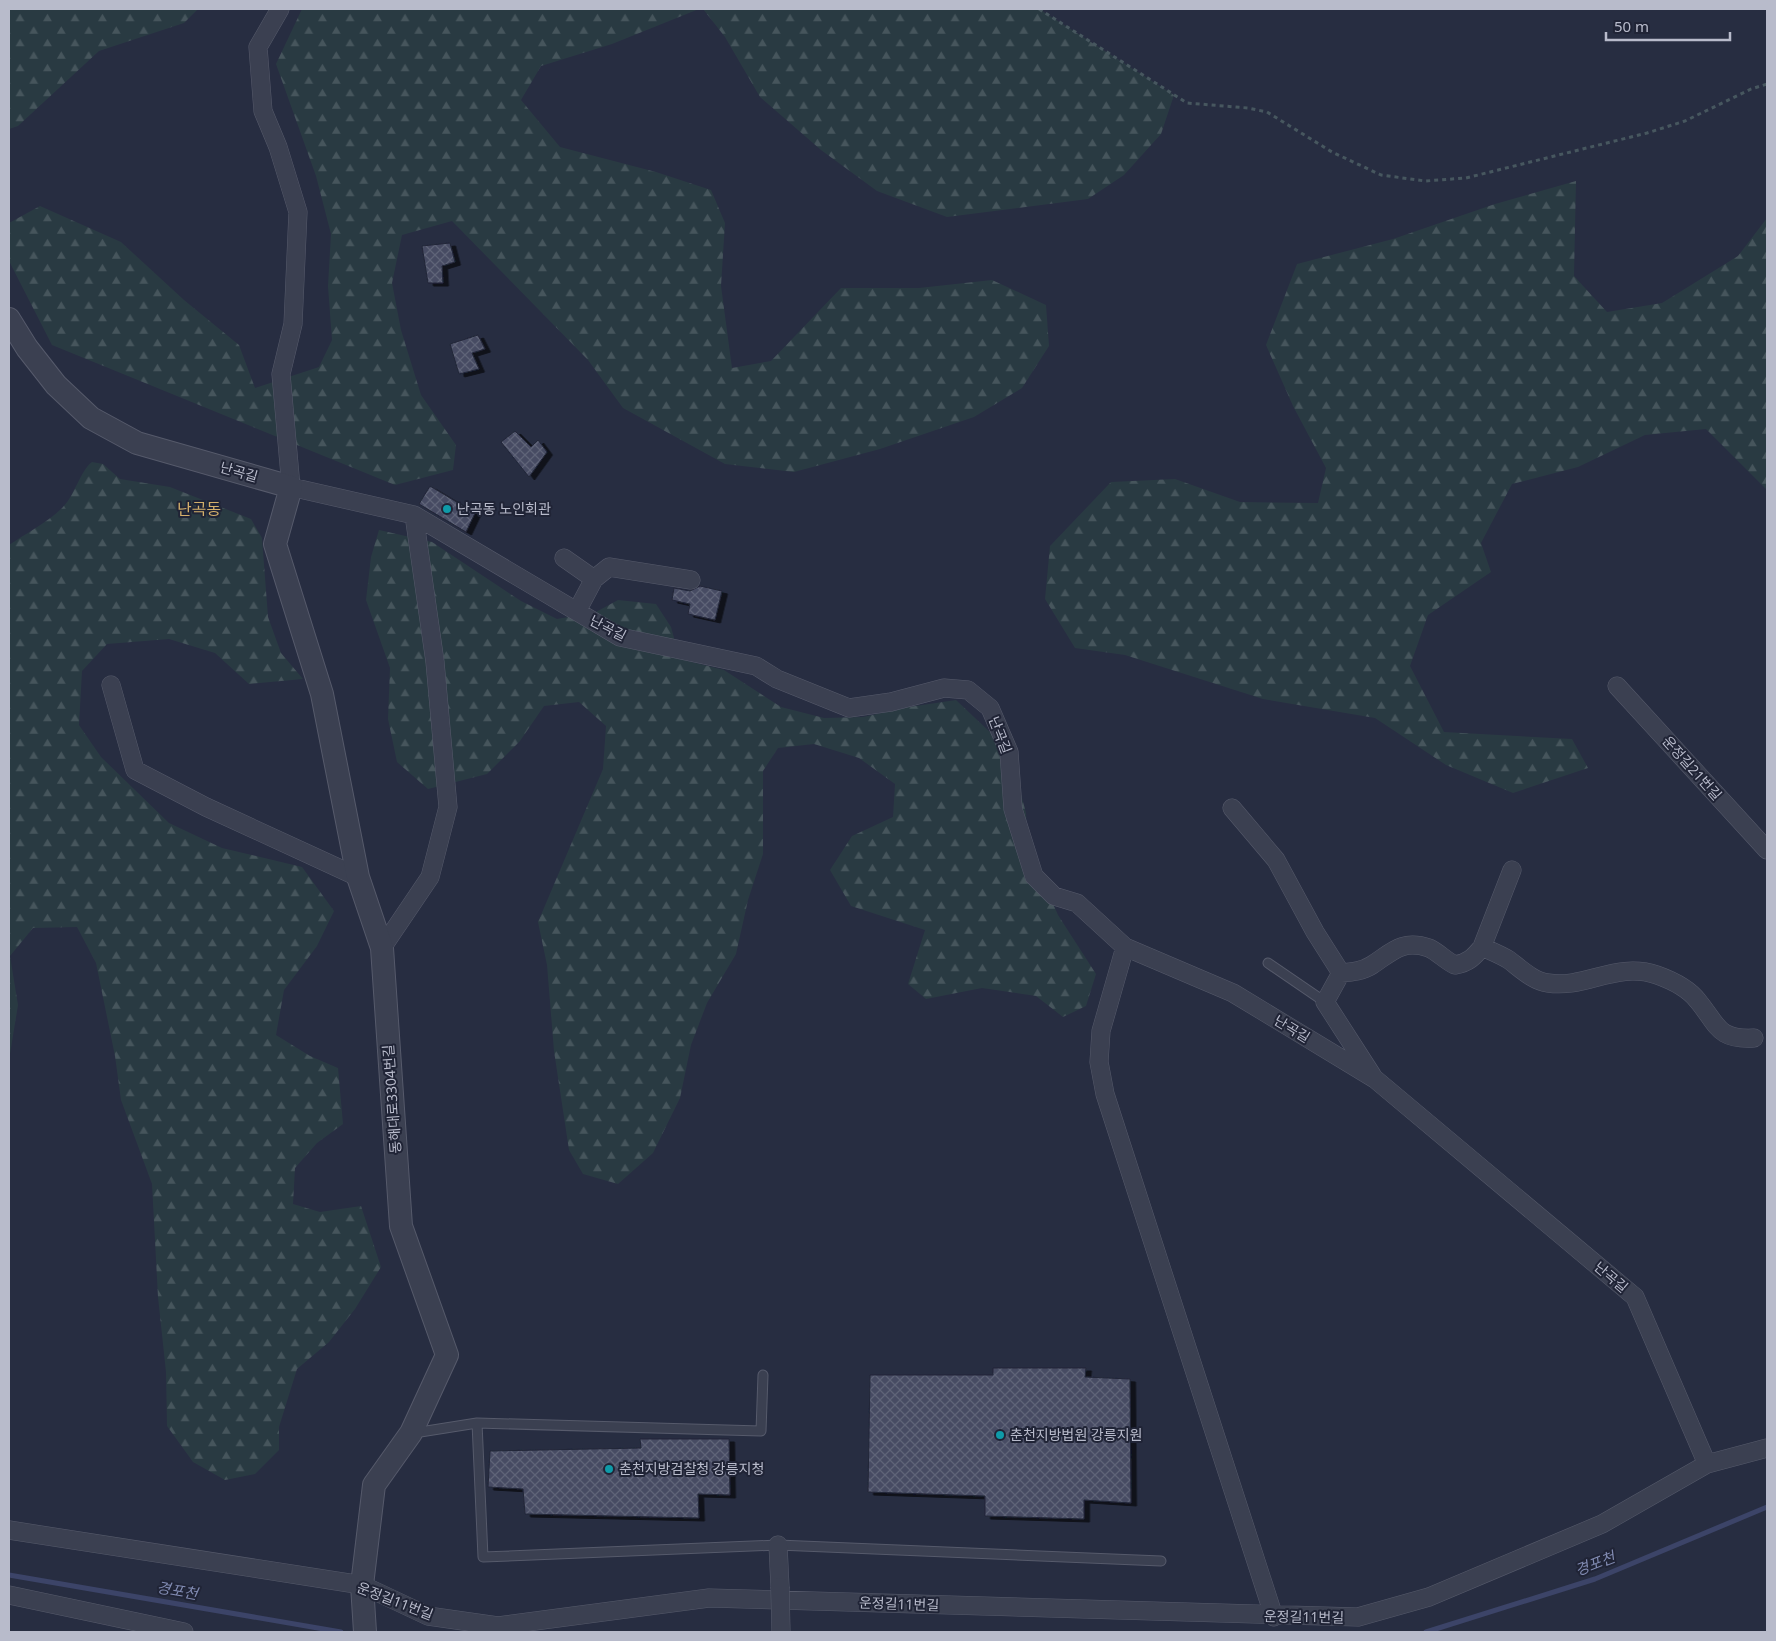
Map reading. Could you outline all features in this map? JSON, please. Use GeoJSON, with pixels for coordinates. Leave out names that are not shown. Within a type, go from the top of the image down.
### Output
{"type":"FeatureCollection","features":[{"type":"Feature","properties":{"kind":"street"},"geometry":{"type":"LineString","coordinates":[[280,9],[258,47],[263,111],[278,147],[298,212],[293,324],[281,374],[291,487]]}},
{"type":"Feature","properties":{"kind":"street","name":"난곡길"},"geometry":{"type":"LineString","coordinates":[[9,319],[27,348],[56,384],[91,418],[137,443],[291,487],[414,514],[620,637],[756,666],[777,679],[849,708],[891,702],[944,688],[968,690],[990,708],[1009,752],[1013,810],[1034,876],[1054,896],[1077,903],[1126,947],[1233,993],[1375,1079],[1635,1298],[1707,1464]]}},
{"type":"Feature","properties":{"kind":"street","name":"동해대로3304번길"},"geometry":{"type":"LineString","coordinates":[[291,487],[275,544],[322,694],[358,877],[382,948],[401,1226],[447,1355],[411,1433],[374,1485],[362,1585],[364,1621]]}},
{"type":"Feature","properties":{"kind":"street"},"geometry":{"type":"LineString","coordinates":[[382,948],[430,877],[448,807],[435,662],[414,514]]}},
{"type":"Feature","properties":{"kind":"street"},"geometry":{"type":"LineString","coordinates":[[564,558],[594,579]]}},
{"type":"Feature","properties":{"kind":"street"},"geometry":{"type":"LineString","coordinates":[[576,611],[594,579],[609,567],[691,580]]}},
{"type":"Feature","properties":{"kind":"street"},"geometry":{"type":"LineString","coordinates":[[111,685],[135,770],[206,807],[358,877]]}},
{"type":"Feature","properties":{"kind":"street","name":"운정길21번길"},"geometry":{"type":"LineString","coordinates":[[1617,686],[1764,842]]}},
{"type":"Feature","properties":{"kind":"street"},"geometry":{"type":"LineString","coordinates":[[1232,808],[1276,860],[1315,932],[1341,974]]}},
{"type":"Feature","properties":{"kind":"street"},"geometry":{"type":"LineString","coordinates":[[1341,974],[1359,971],[1371,966],[1394,948],[1405,946],[1430,949],[1456,965],[1465,963],[1476,956],[1482,947],[1512,870]]}},
{"type":"Feature","properties":{"kind":"street"},"geometry":{"type":"LineString","coordinates":[[1126,947],[1101,1031],[1099,1062],[1105,1094],[1274,1617]]}},
{"type":"Feature","properties":{"kind":"street"},"geometry":{"type":"LineString","coordinates":[[1482,947],[1546,983],[1563,984],[1583,981],[1609,972],[1627,971],[1656,974],[1682,987],[1698,1000],[1716,1028],[1726,1036],[1739,1039],[1754,1038]]}},
{"type":"Feature","properties":{"kind":"street"},"geometry":{"type":"LineString","coordinates":[[1341,974],[1325,1002],[1375,1079]]}},
{"type":"Feature","properties":{"kind":"street","name":"운정길11번길"},"geometry":{"type":"LineString","coordinates":[[9,1530],[362,1585],[428,1616],[498,1626],[709,1598],[1274,1617],[1358,1617],[1429,1597],[1602,1524],[1707,1464],[1767,1448]]}},
{"type":"Feature","properties":{"kind":"street"},"geometry":{"type":"LineString","coordinates":[[778,1544],[781,1632]]}},
{"type":"Feature","properties":{"kind":"street"},"geometry":{"type":"LineString","coordinates":[[9,1595],[184,1632]]}},
{"type":"Feature","properties":{"kind":"lane"},"geometry":{"type":"LineString","coordinates":[[1268,964],[1325,1002]]}},
{"type":"Feature","properties":{"kind":"lane"},"geometry":{"type":"LineString","coordinates":[[411,1433],[477,1423],[761,1431],[763,1375]]}},
{"type":"Feature","properties":{"kind":"lane"},"geometry":{"type":"LineString","coordinates":[[477,1423],[483,1556],[778,1544],[1161,1561]]}},
{"type":"Feature","properties":{"kind":"path"},"geometry":{"type":"LineString","coordinates":[[1039,9],[1187,103],[1248,108],[1267,112],[1332,152],[1381,175],[1425,181],[1466,178],[1647,133],[1685,122],[1751,89],[1767,84]]}},
{"type":"Feature","properties":{"kind":"green space"},"geometry":{"type":"Polygon","coordinates":[[[9,9],[198,9],[184,23],[99,51],[18,126],[9,129],[9,9]]]}},
{"type":"Feature","properties":{"kind":"green space"},"geometry":{"type":"Polygon","coordinates":[[[302,9],[699,9],[612,44],[541,66],[521,100],[560,147],[656,172],[711,190],[725,223],[721,286],[732,368],[771,361],[841,288],[919,288],[992,280],[1046,305],[1049,346],[1022,388],[974,417],[880,449],[794,472],[725,464],[623,408],[588,360],[452,221],[402,235],[392,283],[401,330],[421,395],[456,445],[453,470],[395,485],[52,345],[9,261],[9,223],[40,206],[121,242],[184,300],[239,345],[255,388],[319,367],[332,340],[328,286],[331,234],[316,176],[276,64],[302,9]]]}},
{"type":"Feature","properties":{"kind":"green space"},"geometry":{"type":"Polygon","coordinates":[[[703,9],[1039,9],[1174,95],[1161,134],[1124,175],[1088,199],[947,217],[877,191],[821,150],[760,97],[725,37],[703,9]]]}},
{"type":"Feature","properties":{"kind":"green space"},"geometry":{"type":"Polygon","coordinates":[[[1576,181],[1574,276],[1607,312],[1662,303],[1738,256],[1767,218],[1767,490],[1706,429],[1645,435],[1578,467],[1512,484],[1481,543],[1491,572],[1428,615],[1410,666],[1444,732],[1572,739],[1588,768],[1513,793],[1446,765],[1375,718],[1263,699],[1125,655],[1075,648],[1045,599],[1050,546],[1111,482],[1175,479],[1240,502],[1318,503],[1326,468],[1293,406],[1266,345],[1297,264],[1393,239],[1495,204],[1576,181]]]}},
{"type":"Feature","properties":{"kind":"green space"},"geometry":{"type":"Polygon","coordinates":[[[92,462],[103,464],[120,479],[170,487],[251,519],[262,538],[268,617],[281,653],[303,679],[249,684],[215,653],[169,639],[107,644],[82,671],[79,725],[101,757],[169,823],[222,848],[302,867],[334,911],[317,946],[284,990],[276,1035],[310,1056],[338,1068],[343,1124],[317,1143],[295,1168],[293,1204],[320,1212],[361,1206],[381,1267],[355,1309],[329,1342],[297,1369],[279,1427],[279,1450],[255,1474],[225,1480],[193,1462],[167,1426],[166,1372],[158,1297],[152,1184],[121,1100],[115,1056],[96,963],[77,927],[33,928],[10,956],[18,1005],[9,1060],[9,545],[63,507],[84,471],[92,462]]]}},
{"type":"Feature","properties":{"kind":"green space"},"geometry":{"type":"Polygon","coordinates":[[[379,530],[432,542],[521,601],[557,619],[596,612],[618,600],[656,604],[671,627],[680,659],[724,670],[781,707],[824,718],[863,717],[909,707],[956,700],[1009,750],[1026,813],[1027,845],[1058,915],[1096,974],[1086,1006],[1063,1017],[1036,996],[982,988],[926,999],[908,984],[925,930],[851,906],[830,870],[852,836],[893,817],[895,784],[859,758],[814,744],[778,748],[763,771],[763,854],[748,900],[736,954],[707,1003],[691,1045],[680,1098],[653,1153],[618,1184],[583,1174],[569,1150],[554,1051],[547,965],[538,922],[603,769],[606,726],[579,702],[544,706],[520,741],[487,774],[428,789],[397,762],[388,719],[390,668],[366,600],[371,557],[379,530]]]}},
{"type":"Feature","properties":{"kind":"building"},"geometry":{"type":"Polygon","coordinates":[[[450,243],[455,262],[442,266],[443,283],[428,283],[422,246],[450,243]]]}},
{"type":"Feature","properties":{"kind":"building"},"geometry":{"type":"Polygon","coordinates":[[[478,335],[485,349],[472,353],[479,369],[459,374],[450,344],[478,335]]]}},
{"type":"Feature","properties":{"kind":"building"},"geometry":{"type":"Polygon","coordinates":[[[515,431],[531,447],[538,440],[547,452],[529,477],[501,442],[515,431]]]}},
{"type":"Feature","properties":{"kind":"building","name":"난곡동 노인회관"},"geometry":{"type":"Polygon","coordinates":[[[430,486],[475,513],[466,532],[419,504],[430,486]]]}},
{"type":"Feature","properties":{"kind":"building"},"geometry":{"type":"Polygon","coordinates":[[[700,586],[722,591],[715,620],[688,614],[690,604],[672,600],[674,588],[690,591],[700,586]]]}},
{"type":"Feature","properties":{"kind":"building","name":"춘천지방법원 강릉지원"},"geometry":{"type":"Polygon","coordinates":[[[993,1368],[1086,1368],[1085,1377],[1130,1379],[1131,1503],[1084,1500],[1084,1519],[985,1516],[985,1496],[868,1492],[870,1375],[993,1375],[993,1368]]]}},
{"type":"Feature","properties":{"kind":"building","name":"춘천지방검찰청 강릉지청"},"geometry":{"type":"Polygon","coordinates":[[[640,1439],[729,1439],[730,1495],[698,1494],[699,1518],[525,1514],[523,1489],[488,1487],[490,1451],[641,1448],[640,1439]]]}},
{"type":"Feature","properties":{"kind":"waterway","name":"경포천"},"geometry":{"type":"LineString","coordinates":[[1426,1632],[1595,1579],[1767,1507]]}},
{"type":"Feature","properties":{"kind":"waterway","name":"경포천"},"geometry":{"type":"LineString","coordinates":[[9,1575],[341,1632]]}},
{"type":"Feature","properties":{"kind":"place","name":"난곡동 노인회관"},"geometry":{"type":"Point","coordinates":[447,509]}},
{"type":"Feature","properties":{"kind":"place","name":"춘천지방법원 강릉지원"},"geometry":{"type":"Point","coordinates":[1000,1435]}},
{"type":"Feature","properties":{"kind":"place","name":"춘천지방검찰청 강릉지청"},"geometry":{"type":"Point","coordinates":[609,1469]}},
{"type":"Feature","properties":{"kind":"district","name":"난곡동"},"geometry":{"type":"Point","coordinates":[199,509]}}]}
